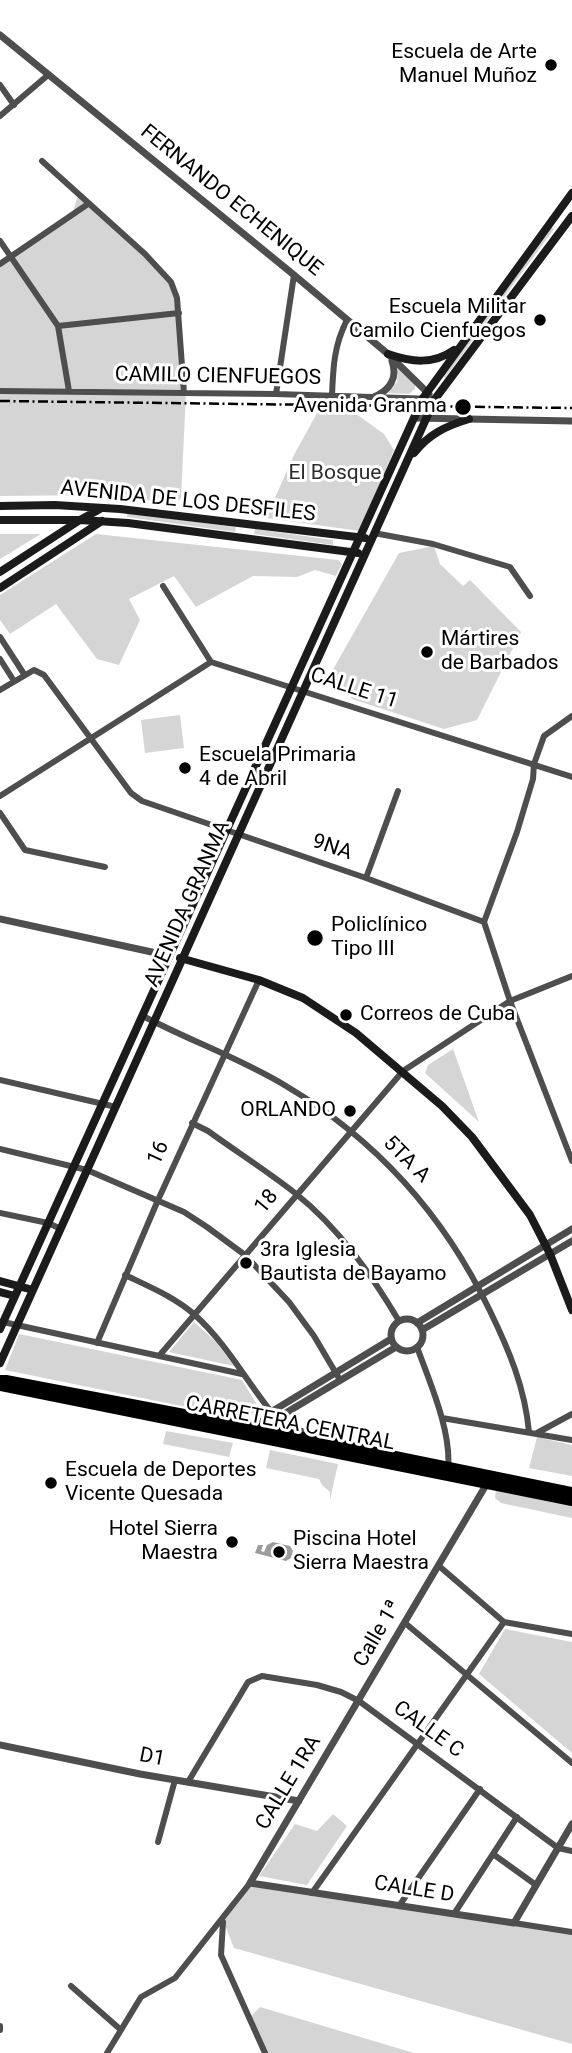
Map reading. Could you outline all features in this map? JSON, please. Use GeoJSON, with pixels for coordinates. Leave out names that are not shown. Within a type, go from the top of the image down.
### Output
{"type":"FeatureCollection","features":[{"type":"Feature","properties":{"kind":"highway","name":"CARRETERA CENTRAL"},"geometry":{"type":"LineString","coordinates":[[0,1380],[254,1432]]}},
{"type":"Feature","properties":{"kind":"highway","name":"CARRETERA CENTRAL"},"geometry":{"type":"LineString","coordinates":[[0,1386],[128,1413],[363,1449],[448,1471]]}},
{"type":"Feature","properties":{"kind":"highway","name":"CARRETERA CENTRAL"},"geometry":{"type":"LineString","coordinates":[[267,1434],[490,1479],[572,1492]]}},
{"type":"Feature","properties":{"kind":"highway","name":"CARRETERA CENTRAL"},"geometry":{"type":"LineString","coordinates":[[490,1479],[572,1501]]}},
{"type":"Feature","properties":{"kind":"main road","name":"AVENIDA GRANMA"},"geometry":{"type":"LineString","coordinates":[[2,1326],[425,395],[572,193]]}},
{"type":"Feature","properties":{"kind":"main road","name":"AVENIDA GRANMA"},"geometry":{"type":"LineString","coordinates":[[0,1363],[435,399],[572,216]]}},
{"type":"Feature","properties":{"kind":"main road"},"geometry":{"type":"LineString","coordinates":[[388,355],[412,361],[429,361],[448,354],[464,341]]}},
{"type":"Feature","properties":{"kind":"main road"},"geometry":{"type":"LineString","coordinates":[[406,464],[429,438],[444,427],[469,419]]}},
{"type":"Feature","properties":{"kind":"main road","name":"AVENIDA DE LOS DESFILES"},"geometry":{"type":"LineString","coordinates":[[0,506],[103,508],[361,537],[373,536]]}},
{"type":"Feature","properties":{"kind":"main road"},"geometry":{"type":"LineString","coordinates":[[0,572],[103,508]]}},
{"type":"Feature","properties":{"kind":"main road","name":"AVENIDA DE LOS DESFILES"},"geometry":{"type":"LineString","coordinates":[[0,520],[102,521],[365,555]]}},
{"type":"Feature","properties":{"kind":"main road"},"geometry":{"type":"LineString","coordinates":[[0,588],[102,521]]}},
{"type":"Feature","properties":{"kind":"main road"},"geometry":{"type":"LineString","coordinates":[[244,538],[247,523]]}},
{"type":"Feature","properties":{"kind":"main road"},"geometry":{"type":"LineString","coordinates":[[170,956],[259,980],[303,998],[356,1033],[403,1071],[472,1137],[530,1215],[570,1296],[572,1310]]}},
{"type":"Feature","properties":{"kind":"main road"},"geometry":{"type":"LineString","coordinates":[[0,1281],[33,1290]]}},
{"type":"Feature","properties":{"kind":"main road"},"geometry":{"type":"LineString","coordinates":[[0,1292],[15,1296]]}},
{"type":"Feature","properties":{"kind":"street","name":"FERNANDO ECHENIQUE"},"geometry":{"type":"LineString","coordinates":[[0,35],[294,275],[388,355],[425,395],[435,399]]}},
{"type":"Feature","properties":{"kind":"street"},"geometry":{"type":"LineString","coordinates":[[0,116],[48,75]]}},
{"type":"Feature","properties":{"kind":"street"},"geometry":{"type":"LineString","coordinates":[[0,85],[14,104]]}},
{"type":"Feature","properties":{"kind":"street"},"geometry":{"type":"LineString","coordinates":[[42,161],[145,254],[171,282],[179,313],[184,393]]}},
{"type":"Feature","properties":{"kind":"street"},"geometry":{"type":"LineString","coordinates":[[0,264],[88,204]]}},
{"type":"Feature","properties":{"kind":"street"},"geometry":{"type":"LineString","coordinates":[[0,241],[58,326],[69,391]]}},
{"type":"Feature","properties":{"kind":"street"},"geometry":{"type":"LineString","coordinates":[[276,394],[294,275]]}},
{"type":"Feature","properties":{"kind":"street"},"geometry":{"type":"LineString","coordinates":[[58,326],[179,313]]}},
{"type":"Feature","properties":{"kind":"street"},"geometry":{"type":"LineString","coordinates":[[332,396],[334,357],[338,337],[347,320]]}},
{"type":"Feature","properties":{"kind":"street"},"geometry":{"type":"LineString","coordinates":[[374,397],[386,390],[393,380],[394,366],[388,355]]}},
{"type":"Feature","properties":{"kind":"street","name":"CAMILO CIENFUEGOS"},"geometry":{"type":"LineString","coordinates":[[0,391],[374,397],[425,395]]}},
{"type":"Feature","properties":{"kind":"street"},"geometry":{"type":"LineString","coordinates":[[415,418],[572,421]]}},
{"type":"Feature","properties":{"kind":"street"},"geometry":{"type":"LineString","coordinates":[[373,536],[433,544],[510,567],[530,596]]}},
{"type":"Feature","properties":{"kind":"street"},"geometry":{"type":"LineString","coordinates":[[0,796],[211,662],[163,586]]}},
{"type":"Feature","properties":{"kind":"street"},"geometry":{"type":"LineString","coordinates":[[0,637],[24,674],[0,690]]}},
{"type":"Feature","properties":{"kind":"street"},"geometry":{"type":"LineString","coordinates":[[0,659],[14,681]]}},
{"type":"Feature","properties":{"kind":"street","name":"CALLE 11"},"geometry":{"type":"LineString","coordinates":[[211,662],[572,777]]}},
{"type":"Feature","properties":{"kind":"street","name":"9NA"},"geometry":{"type":"LineString","coordinates":[[24,674],[34,670],[44,675],[131,793],[142,801],[366,878],[484,922]]}},
{"type":"Feature","properties":{"kind":"street"},"geometry":{"type":"LineString","coordinates":[[572,716],[544,736],[517,832],[484,922],[510,1001],[569,1145],[572,1161]]}},
{"type":"Feature","properties":{"kind":"street"},"geometry":{"type":"LineString","coordinates":[[366,878],[398,791]]}},
{"type":"Feature","properties":{"kind":"street"},"geometry":{"type":"LineString","coordinates":[[0,813],[25,850],[105,867]]}},
{"type":"Feature","properties":{"kind":"street"},"geometry":{"type":"LineString","coordinates":[[0,919],[170,956]]}},
{"type":"Feature","properties":{"kind":"street","name":"18"},"geometry":{"type":"LineString","coordinates":[[159,1356],[403,1071],[510,1001],[572,976]]}},
{"type":"Feature","properties":{"kind":"street","name":"16"},"geometry":{"type":"LineString","coordinates":[[97,1343],[192,1123],[259,980]]}},
{"type":"Feature","properties":{"kind":"street","name":"5TA A"},"geometry":{"type":"LineString","coordinates":[[143,1016],[225,1053],[288,1086],[351,1132],[421,1200],[465,1260],[482,1294],[513,1362],[533,1433]]}},
{"type":"Feature","properties":{"kind":"street"},"geometry":{"type":"LineString","coordinates":[[0,1080],[116,1107]]}},
{"type":"Feature","properties":{"kind":"street"},"geometry":{"type":"LineString","coordinates":[[192,1123],[208,1131],[296,1195],[329,1224],[360,1260],[400,1321]]}},
{"type":"Feature","properties":{"kind":"street"},"geometry":{"type":"LineString","coordinates":[[0,1149],[87,1170],[158,1200],[207,1227],[245,1255],[289,1302],[314,1336],[338,1377]]}},
{"type":"Feature","properties":{"kind":"street"},"geometry":{"type":"LineString","coordinates":[[0,1213],[48,1223],[61,1229]]}},
{"type":"Feature","properties":{"kind":"street"},"geometry":{"type":"LineString","coordinates":[[419,1327],[478,1286],[572,1229]]}},
{"type":"Feature","properties":{"kind":"street"},"geometry":{"type":"LineString","coordinates":[[419,1327],[482,1294],[572,1241]]}},
{"type":"Feature","properties":{"kind":"street"},"geometry":{"type":"LineString","coordinates":[[125,1275],[162,1293],[195,1314],[217,1338],[274,1416],[291,1429],[339,1440],[363,1449]]}},
{"type":"Feature","properties":{"kind":"street"},"geometry":{"type":"LineString","coordinates":[[15,1296],[28,1300]]}},
{"type":"Feature","properties":{"kind":"street"},"geometry":{"type":"LineString","coordinates":[[410,1320],[419,1327],[421,1341],[417,1347],[408,1351],[396,1347],[391,1339],[392,1328],[400,1321],[410,1320]]}},
{"type":"Feature","properties":{"kind":"street"},"geometry":{"type":"LineString","coordinates":[[2,1326],[17,1325],[242,1374]]}},
{"type":"Feature","properties":{"kind":"street"},"geometry":{"type":"LineString","coordinates":[[338,1377],[391,1339]]}},
{"type":"Feature","properties":{"kind":"street"},"geometry":{"type":"LineString","coordinates":[[254,1432],[274,1416],[338,1377],[396,1347]]}},
{"type":"Feature","properties":{"kind":"street"},"geometry":{"type":"LineString","coordinates":[[417,1347],[442,1418],[448,1449],[448,1471]]}},
{"type":"Feature","properties":{"kind":"street"},"geometry":{"type":"LineString","coordinates":[[533,1433],[572,1414]]}},
{"type":"Feature","properties":{"kind":"street"},"geometry":{"type":"LineString","coordinates":[[267,1434],[274,1416]]}},
{"type":"Feature","properties":{"kind":"street"},"geometry":{"type":"LineString","coordinates":[[442,1418],[572,1440]]}},
{"type":"Feature","properties":{"kind":"street","name":"Calle 1ª"},"geometry":{"type":"LineString","coordinates":[[359,1702],[490,1479]]}},
{"type":"Feature","properties":{"kind":"street"},"geometry":{"type":"LineString","coordinates":[[439,1566],[504,1622],[572,1634]]}},
{"type":"Feature","properties":{"kind":"street"},"geometry":{"type":"LineString","coordinates":[[312,1892],[504,1622]]}},
{"type":"Feature","properties":{"kind":"street"},"geometry":{"type":"LineString","coordinates":[[405,1623],[572,1763]]}},
{"type":"Feature","properties":{"kind":"street","name":"CALLE C"},"geometry":{"type":"LineString","coordinates":[[188,1782],[248,1682],[262,1676],[317,1685],[341,1692],[359,1702],[558,1847],[572,1851]]}},
{"type":"Feature","properties":{"kind":"street","name":"CALLE 1RA"},"geometry":{"type":"LineString","coordinates":[[250,1883],[359,1702]]}},
{"type":"Feature","properties":{"kind":"street","name":"D1"},"geometry":{"type":"LineString","coordinates":[[0,1745],[175,1780],[299,1801]]}},
{"type":"Feature","properties":{"kind":"street"},"geometry":{"type":"LineString","coordinates":[[158,1842],[175,1780]]}},
{"type":"Feature","properties":{"kind":"street"},"geometry":{"type":"LineString","coordinates":[[399,1906],[480,1789]]}},
{"type":"Feature","properties":{"kind":"street"},"geometry":{"type":"LineString","coordinates":[[454,1914],[517,1817]]}},
{"type":"Feature","properties":{"kind":"street"},"geometry":{"type":"LineString","coordinates":[[514,1923],[572,1824]]}},
{"type":"Feature","properties":{"kind":"street"},"geometry":{"type":"LineString","coordinates":[[493,1854],[536,1885]]}},
{"type":"Feature","properties":{"kind":"street"},"geometry":{"type":"LineString","coordinates":[[107,2053],[141,1997],[175,1978],[250,1883]]}},
{"type":"Feature","properties":{"kind":"street","name":"CALLE D"},"geometry":{"type":"LineString","coordinates":[[250,1883],[572,1932]]}},
{"type":"Feature","properties":{"kind":"street"},"geometry":{"type":"LineString","coordinates":[[223,1920],[221,1955],[265,2053]]}},
{"type":"Feature","properties":{"kind":"street"},"geometry":{"type":"LineString","coordinates":[[71,1986],[121,2030]]}},
{"type":"Feature","properties":{"kind":"green space"},"geometry":{"type":"Polygon","coordinates":[[[78,195],[171,282],[177,298],[186,393],[181,498],[175,504],[103,495],[0,496],[0,263],[72,215],[78,195]]]}},
{"type":"Feature","properties":{"kind":"green space"},"geometry":{"type":"Polygon","coordinates":[[[551,227],[554,229],[445,378],[443,376],[551,227]]]}},
{"type":"Feature","properties":{"kind":"green space"},"geometry":{"type":"Polygon","coordinates":[[[398,368],[415,383],[415,389],[409,394],[388,393],[397,382],[398,368]]]}},
{"type":"Feature","properties":{"kind":"green space","name":"El Bosque"},"geometry":{"type":"Polygon","coordinates":[[[352,411],[384,434],[394,450],[360,531],[266,518],[294,455],[317,413],[352,411]]]}},
{"type":"Feature","properties":{"kind":"green space"},"geometry":{"type":"Polygon","coordinates":[[[127,513],[236,527],[235,532],[127,517],[127,513]]]}},
{"type":"Feature","properties":{"kind":"green space"},"geometry":{"type":"Polygon","coordinates":[[[255,529],[333,540],[333,545],[254,534],[255,529]]]}},
{"type":"Feature","properties":{"kind":"green space"},"geometry":{"type":"Polygon","coordinates":[[[0,534],[41,534],[0,559],[0,534]]]}},
{"type":"Feature","properties":{"kind":"green space"},"geometry":{"type":"Polygon","coordinates":[[[96,534],[338,560],[342,564],[336,576],[315,570],[297,577],[253,576],[196,607],[174,576],[129,599],[140,620],[119,665],[97,659],[56,604],[10,634],[0,620],[0,595],[96,534]]]}},
{"type":"Feature","properties":{"kind":"green space","name":"Mártires de Barbados"},"geometry":{"type":"Polygon","coordinates":[[[434,546],[440,564],[463,586],[470,580],[521,632],[477,720],[444,729],[352,699],[331,673],[399,553],[434,546]]]}},
{"type":"Feature","properties":{"kind":"green space"},"geometry":{"type":"Polygon","coordinates":[[[180,715],[184,748],[145,753],[141,720],[180,715]]]}},
{"type":"Feature","properties":{"kind":"green space"},"geometry":{"type":"Polygon","coordinates":[[[453,1049],[479,1122],[425,1073],[428,1065],[453,1049]]]}},
{"type":"Feature","properties":{"kind":"green space"},"geometry":{"type":"Polygon","coordinates":[[[194,1322],[215,1341],[234,1366],[169,1352],[194,1322]]]}},
{"type":"Feature","properties":{"kind":"green space"},"geometry":{"type":"Polygon","coordinates":[[[19,1334],[242,1380],[259,1408],[245,1419],[5,1370],[19,1334]]]}},
{"type":"Feature","properties":{"kind":"green space"},"geometry":{"type":"Polygon","coordinates":[[[166,1431],[233,1443],[229,1457],[163,1444],[166,1431]]]}},
{"type":"Feature","properties":{"kind":"green space"},"geometry":{"type":"Polygon","coordinates":[[[537,1437],[572,1445],[572,1476],[529,1468],[537,1437]]]}},
{"type":"Feature","properties":{"kind":"green space"},"geometry":{"type":"Polygon","coordinates":[[[270,1450],[338,1464],[330,1500],[330,1492],[319,1479],[266,1468],[270,1450]]]}},
{"type":"Feature","properties":{"kind":"green space"},"geometry":{"type":"Polygon","coordinates":[[[496,1490],[572,1503],[572,1518],[501,1503],[495,1498],[496,1490]]]}},
{"type":"Feature","properties":{"kind":"green space"},"geometry":{"type":"Polygon","coordinates":[[[505,1629],[572,1642],[572,1753],[479,1674],[505,1629]]]}},
{"type":"Feature","properties":{"kind":"green space"},"geometry":{"type":"Polygon","coordinates":[[[333,1814],[347,1826],[307,1885],[259,1876],[295,1824],[317,1831],[333,1814]]]}},
{"type":"Feature","properties":{"kind":"green space"},"geometry":{"type":"Polygon","coordinates":[[[250,1883],[572,1932],[572,2044],[234,1948],[223,1920],[250,1883]]]}},
{"type":"Feature","properties":{"kind":"green space"},"geometry":{"type":"Polygon","coordinates":[[[260,2007],[414,2053],[265,2053],[249,2018],[260,2007]]]}},
{"type":"Feature","properties":{"kind":"shaded area","name":"Piscina Hotel Sierra Maestra"},"geometry":{"type":"Polygon","coordinates":[[[273,1542],[290,1546],[293,1551],[291,1558],[286,1561],[255,1553],[258,1545],[263,1545],[261,1551],[264,1552],[267,1545],[273,1542]]]}},
{"type":"Feature","properties":{"kind":"railway"},"geometry":{"type":"LineString","coordinates":[[0,401],[572,408]]}},
{"type":"Feature","properties":{"kind":"place","name":"Escuela de Arte Manuel Muñoz"},"geometry":{"type":"Point","coordinates":[551,65]}},
{"type":"Feature","properties":{"kind":"place","name":"Escuela Militar Camilo Cienfuegos"},"geometry":{"type":"Point","coordinates":[540,320]}},
{"type":"Feature","properties":{"kind":"place","name":"Avenida Granma"},"geometry":{"type":"Point","coordinates":[463,407]}},
{"type":"Feature","properties":{"kind":"place","name":"Mártires de Barbados"},"geometry":{"type":"Point","coordinates":[427,652]}},
{"type":"Feature","properties":{"kind":"place","name":"Escuela Primaria 4 de Abril"},"geometry":{"type":"Point","coordinates":[185,768]}},
{"type":"Feature","properties":{"kind":"place","name":"Policlínico Tipo III"},"geometry":{"type":"Point","coordinates":[315,938]}},
{"type":"Feature","properties":{"kind":"place","name":"Correos de Cuba"},"geometry":{"type":"Point","coordinates":[346,1015]}},
{"type":"Feature","properties":{"kind":"place","name":"ORLANDO"},"geometry":{"type":"Point","coordinates":[350,1111]}},
{"type":"Feature","properties":{"kind":"place","name":"3ra Iglesia Bautista de Bayamo"},"geometry":{"type":"Point","coordinates":[246,1263]}},
{"type":"Feature","properties":{"kind":"place","name":"Escuela de Deportes Vicente Quesada"},"geometry":{"type":"Point","coordinates":[51,1483]}},
{"type":"Feature","properties":{"kind":"place","name":"Hotel Sierra Maestra"},"geometry":{"type":"Point","coordinates":[232,1542]}},
{"type":"Feature","properties":{"kind":"place","name":"Piscina Hotel Sierra Maestra"},"geometry":{"type":"Point","coordinates":[279,1552]}}]}
